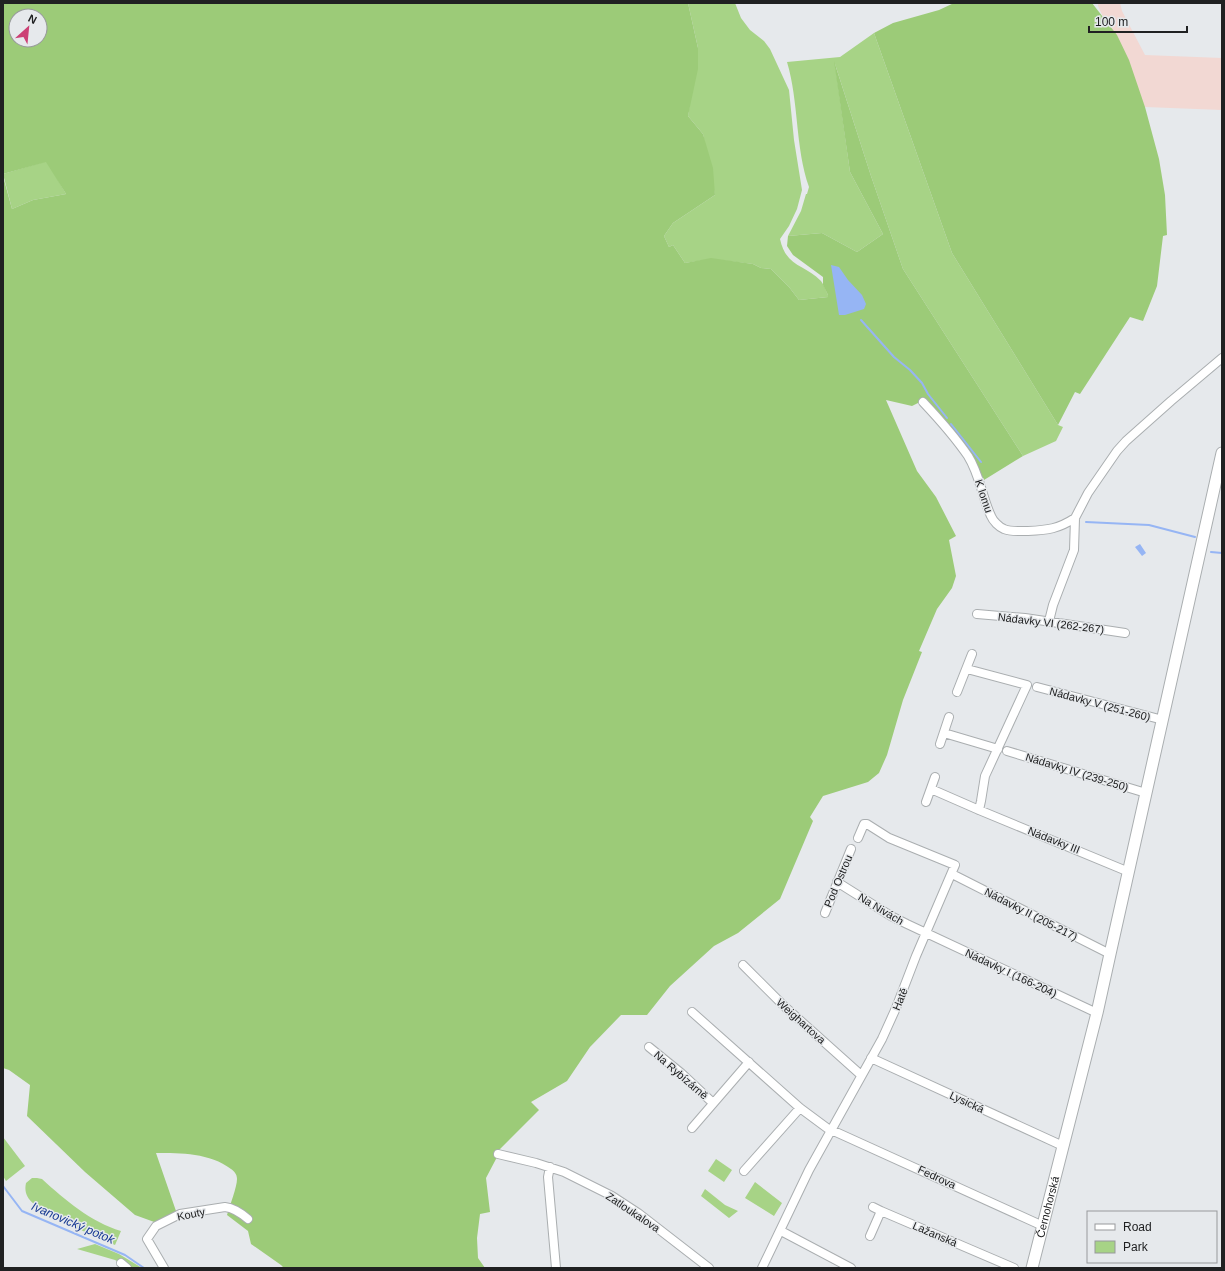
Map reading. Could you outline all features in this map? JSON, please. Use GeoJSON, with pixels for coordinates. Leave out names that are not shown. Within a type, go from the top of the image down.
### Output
{"type":"FeatureCollection","features":[{"type":"Feature","properties":{"kind":"street"},"geometry":{"type":"LineString","coordinates":[[1049,621],[1053,605],[1074,550],[1075,518],[1088,493],[1117,451],[1126,441],[1222,358]]}},
{"type":"Feature","properties":{"kind":"street","name":"K lomu"},"geometry":{"type":"LineString","coordinates":[[923,402],[939,419],[968,457],[981,485],[991,518],[998,525],[1004,529],[1015,531],[1047,530],[1061,526],[1075,518]]}},
{"type":"Feature","properties":{"kind":"street","name":"Černohorská"},"geometry":{"type":"LineString","coordinates":[[1032,1268],[1097,1013],[1222,453]]}},
{"type":"Feature","properties":{"kind":"street","name":"Nádavky VI (262-267)"},"geometry":{"type":"LineString","coordinates":[[977,614],[1049,621],[1125,633]]}},
{"type":"Feature","properties":{"kind":"street"},"geometry":{"type":"LineString","coordinates":[[957,692],[972,654]]}},
{"type":"Feature","properties":{"kind":"street"},"geometry":{"type":"LineString","coordinates":[[967,669],[1027,685],[986,776],[978,810]]}},
{"type":"Feature","properties":{"kind":"street","name":"Nádavky V (251-260)"},"geometry":{"type":"LineString","coordinates":[[1037,687],[1162,720]]}},
{"type":"Feature","properties":{"kind":"street"},"geometry":{"type":"LineString","coordinates":[[940,744],[949,717]]}},
{"type":"Feature","properties":{"kind":"street"},"geometry":{"type":"LineString","coordinates":[[944,733],[998,749]]}},
{"type":"Feature","properties":{"kind":"street","name":"Nádavky IV (239-250)"},"geometry":{"type":"LineString","coordinates":[[1007,751],[1146,793]]}},
{"type":"Feature","properties":{"kind":"street"},"geometry":{"type":"LineString","coordinates":[[926,802],[935,777]]}},
{"type":"Feature","properties":{"kind":"street","name":"Nádavky III"},"geometry":{"type":"LineString","coordinates":[[931,789],[1129,872]]}},
{"type":"Feature","properties":{"kind":"street"},"geometry":{"type":"LineString","coordinates":[[858,838],[864,824],[867,824],[889,838],[955,865],[952,874]]}},
{"type":"Feature","properties":{"kind":"street","name":"Pod Ostrou"},"geometry":{"type":"LineString","coordinates":[[825,913],[852,849]]}},
{"type":"Feature","properties":{"kind":"street","name":"Hatě"},"geometry":{"type":"LineString","coordinates":[[762,1268],[809,1170],[882,1039],[952,874]]}},
{"type":"Feature","properties":{"kind":"street","name":"Nádavky II (205-217)"},"geometry":{"type":"LineString","coordinates":[[952,874],[1110,954]]}},
{"type":"Feature","properties":{"kind":"street","name":"Na Nivách"},"geometry":{"type":"LineString","coordinates":[[837,882],[891,916],[926,933]]}},
{"type":"Feature","properties":{"kind":"street","name":"Nádavky I (166-204)"},"geometry":{"type":"LineString","coordinates":[[926,933],[1097,1013]]}},
{"type":"Feature","properties":{"kind":"street","name":"Weighartova"},"geometry":{"type":"LineString","coordinates":[[743,965],[784,1006],[861,1075]]}},
{"type":"Feature","properties":{"kind":"street"},"geometry":{"type":"LineString","coordinates":[[692,1012],[800,1108],[830,1130]]}},
{"type":"Feature","properties":{"kind":"street","name":"Na Rybízárně"},"geometry":{"type":"LineString","coordinates":[[649,1047],[714,1103]]}},
{"type":"Feature","properties":{"kind":"street","name":"Lysická"},"geometry":{"type":"LineString","coordinates":[[871,1058],[1063,1146]]}},
{"type":"Feature","properties":{"kind":"street","name":"Na Rybízárně"},"geometry":{"type":"LineString","coordinates":[[692,1128],[749,1062]]}},
{"type":"Feature","properties":{"kind":"street"},"geometry":{"type":"LineString","coordinates":[[744,1171],[800,1108]]}},
{"type":"Feature","properties":{"kind":"street","name":"Fedrova"},"geometry":{"type":"LineString","coordinates":[[830,1130],[1043,1226]]}},
{"type":"Feature","properties":{"kind":"street","name":"Zatloukalova"},"geometry":{"type":"LineString","coordinates":[[498,1154],[536,1163],[564,1172],[612,1196],[638,1213],[709,1268]]}},
{"type":"Feature","properties":{"kind":"street"},"geometry":{"type":"LineString","coordinates":[[550,1167],[548,1177],[556,1268]]}},
{"type":"Feature","properties":{"kind":"street","name":"Kouty"},"geometry":{"type":"LineString","coordinates":[[164,1268],[147,1238],[156,1226],[180,1214],[225,1208],[230,1205],[248,1219]]}},
{"type":"Feature","properties":{"kind":"street","name":"Lažanská"},"geometry":{"type":"LineString","coordinates":[[870,1236],[877,1209],[1014,1268]]}},
{"type":"Feature","properties":{"kind":"street"},"geometry":{"type":"LineString","coordinates":[[781,1231],[851,1268]]}},
{"type":"Feature","properties":{"kind":"shaded area"},"geometry":{"type":"Polygon","coordinates":[[[1098,3],[1120,3],[1122,11],[1145,55],[1222,58],[1222,110],[1145,107],[1098,6],[1098,3]]]}},
{"type":"Feature","properties":{"kind":"green space"},"geometry":{"type":"Polygon","coordinates":[[[3,3],[688,3],[698,48],[698,69],[688,116],[703,134],[713,168],[715,195],[673,223],[664,236],[669,247],[673,245],[685,263],[711,258],[753,264],[761,268],[771,269],[789,287],[799,300],[828,297],[823,285],[823,277],[793,255],[787,246],[788,236],[822,233],[857,252],[883,234],[850,172],[834,61],[903,269],[1023,456],[984,480],[970,454],[926,399],[912,406],[886,400],[917,471],[936,497],[956,536],[949,540],[956,576],[952,588],[937,609],[919,651],[922,652],[903,700],[887,755],[879,773],[868,782],[823,796],[810,817],[813,821],[780,899],[738,933],[714,946],[670,986],[647,1015],[621,1015],[590,1047],[567,1081],[531,1102],[539,1110],[499,1150],[486,1178],[490,1212],[480,1214],[477,1238],[478,1258],[485,1268],[284,1268],[251,1244],[248,1231],[227,1215],[237,1182],[235,1173],[223,1164],[195,1155],[156,1153],[176,1211],[157,1223],[135,1215],[85,1172],[27,1116],[30,1085],[9,1070],[3,1068],[3,176],[12,209],[33,200],[66,194],[46,162],[3,174],[3,3]]]}},
{"type":"Feature","properties":{"kind":"green space"},"geometry":{"type":"Polygon","coordinates":[[[688,3],[735,3],[741,18],[750,30],[764,41],[770,49],[789,90],[794,140],[802,190],[797,209],[789,226],[780,239],[783,248],[791,260],[815,275],[821,281],[828,297],[799,300],[789,287],[771,269],[761,268],[753,264],[711,259],[685,263],[673,245],[669,247],[664,236],[673,223],[715,195],[703,134],[688,116],[698,48],[688,3]]]}},
{"type":"Feature","properties":{"kind":"green space"},"geometry":{"type":"Polygon","coordinates":[[[954,3],[1092,3],[1117,35],[1129,60],[1145,107],[1159,159],[1165,195],[1167,235],[1163,236],[1157,286],[1143,321],[1130,317],[1080,394],[1075,392],[1058,425],[952,253],[874,33],[893,23],[939,10],[954,3]]]}},
{"type":"Feature","properties":{"kind":"green space"},"geometry":{"type":"Polygon","coordinates":[[[874,33],[952,253],[1058,425],[1063,427],[1056,441],[1023,456],[903,269],[835,64],[850,172],[883,234],[857,252],[822,233],[788,236],[801,211],[809,187],[801,156],[794,93],[787,62],[840,57],[874,33]]]}},
{"type":"Feature","properties":{"kind":"green space"},"geometry":{"type":"Polygon","coordinates":[[[47,161],[66,194],[33,200],[12,209],[3,174],[47,161]]]}},
{"type":"Feature","properties":{"kind":"green space"},"geometry":{"type":"Polygon","coordinates":[[[3,1137],[25,1166],[6,1181],[3,1176],[3,1137]]]}},
{"type":"Feature","properties":{"kind":"green space"},"geometry":{"type":"Polygon","coordinates":[[[716,1159],[732,1170],[724,1182],[708,1171],[716,1159]]]}},
{"type":"Feature","properties":{"kind":"green space"},"geometry":{"type":"Polygon","coordinates":[[[32,1178],[42,1179],[79,1210],[99,1222],[121,1231],[115,1245],[83,1231],[34,1204],[28,1197],[25,1189],[26,1183],[32,1178]]]}},
{"type":"Feature","properties":{"kind":"green space"},"geometry":{"type":"Polygon","coordinates":[[[755,1182],[782,1203],[774,1216],[745,1198],[755,1182]]]}},
{"type":"Feature","properties":{"kind":"green space"},"geometry":{"type":"Polygon","coordinates":[[[705,1189],[725,1205],[738,1211],[729,1218],[701,1196],[705,1189]]]}},
{"type":"Feature","properties":{"kind":"green space"},"geometry":{"type":"Polygon","coordinates":[[[95,1244],[119,1254],[142,1268],[129,1268],[115,1260],[77,1249],[95,1244]]]}},
{"type":"Feature","properties":{"kind":"water"},"geometry":{"type":"Polygon","coordinates":[[[831,265],[839,267],[848,280],[862,295],[866,304],[864,309],[845,315],[839,315],[831,265]]]}},
{"type":"Feature","properties":{"kind":"water"},"geometry":{"type":"Polygon","coordinates":[[[1140,544],[1146,553],[1142,556],[1135,547],[1140,544]]]}},
{"type":"Feature","properties":{"kind":"waterway"},"geometry":{"type":"LineString","coordinates":[[861,320],[894,357],[910,370],[922,383],[928,394],[947,418]]}},
{"type":"Feature","properties":{"kind":"waterway"},"geometry":{"type":"LineString","coordinates":[[951,424],[981,462]]}},
{"type":"Feature","properties":{"kind":"waterway"},"geometry":{"type":"LineString","coordinates":[[1086,522],[1149,525],[1195,537]]}},
{"type":"Feature","properties":{"kind":"waterway"},"geometry":{"type":"LineString","coordinates":[[1211,552],[1222,553]]}},
{"type":"Feature","properties":{"kind":"waterway","name":"Ivanovický potok"},"geometry":{"type":"LineString","coordinates":[[3,1186],[22,1211],[125,1255],[144,1268]]}}]}
